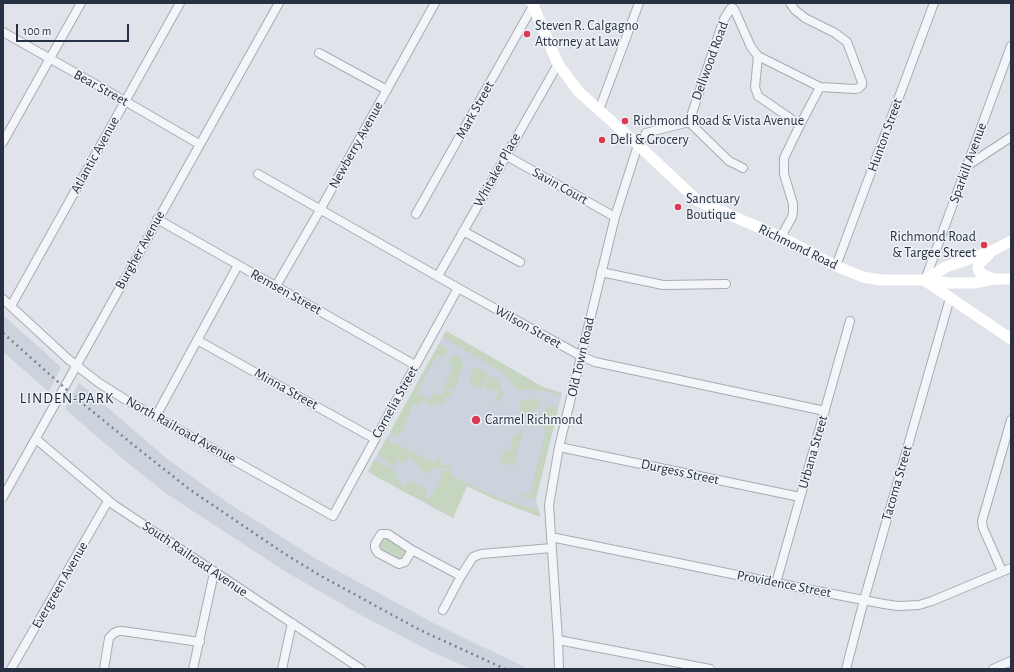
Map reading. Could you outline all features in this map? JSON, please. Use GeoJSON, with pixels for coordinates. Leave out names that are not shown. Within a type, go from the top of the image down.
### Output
{"type":"FeatureCollection","features":[{"type":"Feature","properties":{"kind":"main road","name":"Richmond Road"},"geometry":{"type":"LineString","coordinates":[[532,4],[558,64],[579,92],[698,201],[781,237],[836,266],[863,277],[881,280],[925,280],[947,283],[974,283],[994,279],[1011,279]]}},
{"type":"Feature","properties":{"kind":"main road"},"geometry":{"type":"LineString","coordinates":[[1011,241],[992,251],[946,267],[925,280],[1011,339]]}},
{"type":"Feature","properties":{"kind":"main road"},"geometry":{"type":"LineString","coordinates":[[992,251],[978,264],[978,268],[983,275],[994,279]]}},
{"type":"Feature","properties":{"kind":"street"},"geometry":{"type":"LineString","coordinates":[[3,142],[81,3]]}},
{"type":"Feature","properties":{"kind":"street","name":"Atlantic Avenue"},"geometry":{"type":"LineString","coordinates":[[11,306],[180,3]]}},
{"type":"Feature","properties":{"kind":"street","name":"Burgher Avenue"},"geometry":{"type":"LineString","coordinates":[[3,497],[279,3]]}},
{"type":"Feature","properties":{"kind":"street","name":"Newberry Avenue"},"geometry":{"type":"LineString","coordinates":[[276,286],[435,3]]}},
{"type":"Feature","properties":{"kind":"street"},"geometry":{"type":"LineString","coordinates":[[599,110],[639,3]]}},
{"type":"Feature","properties":{"kind":"street"},"geometry":{"type":"LineString","coordinates":[[790,3],[795,10],[805,18],[835,33],[847,42],[862,82],[862,85],[855,89],[820,87],[758,56],[755,87],[758,96],[800,125]]}},
{"type":"Feature","properties":{"kind":"street","name":"Hunton Street"},"geometry":{"type":"LineString","coordinates":[[836,266],[934,3]]}},
{"type":"Feature","properties":{"kind":"street","name":"Mark Street"},"geometry":{"type":"LineString","coordinates":[[416,214],[532,4]]}},
{"type":"Feature","properties":{"kind":"street","name":"Dellwood Road"},"geometry":{"type":"LineString","coordinates":[[689,122],[724,20],[731,8],[735,11],[751,47],[758,56]]}},
{"type":"Feature","properties":{"kind":"street","name":"Bear Street"},"geometry":{"type":"LineString","coordinates":[[3,32],[199,144]]}},
{"type":"Feature","properties":{"kind":"street","name":"Sparkill Avenue"},"geometry":{"type":"LineString","coordinates":[[925,280],[1011,46]]}},
{"type":"Feature","properties":{"kind":"street"},"geometry":{"type":"LineString","coordinates":[[318,53],[386,90]]}},
{"type":"Feature","properties":{"kind":"street","name":"Whitaker Place"},"geometry":{"type":"LineString","coordinates":[[438,276],[505,155],[558,64]]}},
{"type":"Feature","properties":{"kind":"street"},"geometry":{"type":"LineString","coordinates":[[781,237],[792,217],[793,212],[784,174],[784,158],[820,87]]}},
{"type":"Feature","properties":{"kind":"street"},"geometry":{"type":"LineString","coordinates":[[638,145],[646,134],[689,122],[729,161],[744,168]]}},
{"type":"Feature","properties":{"kind":"street"},"geometry":{"type":"LineString","coordinates":[[967,166],[1011,137]]}},
{"type":"Feature","properties":{"kind":"street","name":"Old Town Road"},"geometry":{"type":"LineString","coordinates":[[559,669],[549,505],[559,447],[601,272],[615,217],[638,145]]}},
{"type":"Feature","properties":{"kind":"street","name":"Savin Court"},"geometry":{"type":"LineString","coordinates":[[505,155],[615,217]]}},
{"type":"Feature","properties":{"kind":"street","name":"Wilson Street"},"geometry":{"type":"LineString","coordinates":[[258,174],[458,288],[581,356],[595,362],[824,411]]}},
{"type":"Feature","properties":{"kind":"street","name":"Remsen Street"},"geometry":{"type":"LineString","coordinates":[[157,219],[415,365]]}},
{"type":"Feature","properties":{"kind":"street"},"geometry":{"type":"LineString","coordinates":[[463,231],[520,262]]}},
{"type":"Feature","properties":{"kind":"street"},"geometry":{"type":"LineString","coordinates":[[156,416],[238,265]]}},
{"type":"Feature","properties":{"kind":"street"},"geometry":{"type":"LineString","coordinates":[[601,272],[663,285],[726,284]]}},
{"type":"Feature","properties":{"kind":"street","name":"Cornelia Street"},"geometry":{"type":"LineString","coordinates":[[333,516],[458,288]]}},
{"type":"Feature","properties":{"kind":"street","name":"Tacoma Street"},"geometry":{"type":"LineString","coordinates":[[846,669],[864,600],[950,298]]}},
{"type":"Feature","properties":{"kind":"street","name":"North Railroad Avenue"},"geometry":{"type":"LineString","coordinates":[[3,299],[76,366],[108,389],[333,516]]}},
{"type":"Feature","properties":{"kind":"street","name":"Urbana Street"},"geometry":{"type":"LineString","coordinates":[[776,583],[850,321]]}},
{"type":"Feature","properties":{"kind":"street","name":"Minna Street"},"geometry":{"type":"LineString","coordinates":[[197,340],[375,439]]}},
{"type":"Feature","properties":{"kind":"street"},"geometry":{"type":"LineString","coordinates":[[1002,572],[983,528],[982,521],[1011,420]]}},
{"type":"Feature","properties":{"kind":"street","name":"South Railroad Avenue"},"geometry":{"type":"LineString","coordinates":[[36,439],[108,501],[214,573],[361,669]]}},
{"type":"Feature","properties":{"kind":"street","name":"Durgess Street"},"geometry":{"type":"LineString","coordinates":[[559,447],[800,497]]}},
{"type":"Feature","properties":{"kind":"street","name":"Evergreen Avenue"},"geometry":{"type":"LineString","coordinates":[[11,669],[108,501]]}},
{"type":"Feature","properties":{"kind":"street"},"geometry":{"type":"LineString","coordinates":[[412,550],[405,562],[399,564],[378,553],[375,548],[375,544],[381,534],[385,533],[412,550],[461,576]]}},
{"type":"Feature","properties":{"kind":"street","name":"Providence Street"},"geometry":{"type":"LineString","coordinates":[[551,537],[776,583],[898,606],[920,605],[944,597],[1011,568]]}},
{"type":"Feature","properties":{"kind":"street"},"geometry":{"type":"LineString","coordinates":[[443,610],[473,557],[481,554],[552,548]]}},
{"type":"Feature","properties":{"kind":"street"},"geometry":{"type":"LineString","coordinates":[[193,669],[214,573]]}},
{"type":"Feature","properties":{"kind":"street"},"geometry":{"type":"LineString","coordinates":[[282,669],[292,623]]}},
{"type":"Feature","properties":{"kind":"street"},"geometry":{"type":"LineString","coordinates":[[104,669],[109,638],[114,633],[119,631],[200,642]]}},
{"type":"Feature","properties":{"kind":"street"},"geometry":{"type":"LineString","coordinates":[[558,640],[710,669]]}},
{"type":"Feature","properties":{"kind":"street"},"geometry":{"type":"LineString","coordinates":[[993,669],[1011,661]]}},
{"type":"Feature","properties":{"kind":"shaded area"},"geometry":{"type":"Polygon","coordinates":[[[3,315],[61,367],[49,392],[3,352],[3,315]]]}},
{"type":"Feature","properties":{"kind":"shaded area","name":"Carmel Richmond"},"geometry":{"type":"Polygon","coordinates":[[[446,331],[543,387],[562,393],[536,499],[540,517],[492,498],[467,486],[453,518],[368,472],[446,331]]]}},
{"type":"Feature","properties":{"kind":"shaded area"},"geometry":{"type":"Polygon","coordinates":[[[79,383],[165,457],[228,503],[318,560],[437,625],[529,669],[471,669],[430,651],[359,614],[286,572],[167,494],[124,460],[65,409],[79,383]]]}},
{"type":"Feature","properties":{"kind":"green space"},"geometry":{"type":"Polygon","coordinates":[[[446,331],[543,387],[562,393],[562,395],[542,390],[518,390],[502,372],[446,339],[443,336],[446,331]]]}},
{"type":"Feature","properties":{"kind":"green space"},"geometry":{"type":"Polygon","coordinates":[[[439,344],[446,348],[447,352],[444,357],[437,355],[416,393],[428,400],[427,402],[422,400],[419,405],[414,403],[399,437],[390,432],[439,344]]]}},
{"type":"Feature","properties":{"kind":"green space"},"geometry":{"type":"Polygon","coordinates":[[[454,354],[462,359],[463,367],[454,390],[444,386],[453,368],[448,363],[454,354]]]}},
{"type":"Feature","properties":{"kind":"green space"},"geometry":{"type":"Polygon","coordinates":[[[478,367],[488,374],[482,388],[472,384],[470,379],[472,370],[478,367]]]}},
{"type":"Feature","properties":{"kind":"green space"},"geometry":{"type":"Polygon","coordinates":[[[490,375],[499,382],[503,393],[503,396],[492,406],[499,391],[493,388],[492,391],[484,388],[490,375]]]}},
{"type":"Feature","properties":{"kind":"green space"},"geometry":{"type":"Polygon","coordinates":[[[444,388],[451,391],[451,398],[447,396],[443,406],[434,402],[432,407],[429,406],[428,403],[433,393],[440,395],[444,388]]]}},
{"type":"Feature","properties":{"kind":"green space"},"geometry":{"type":"Polygon","coordinates":[[[527,399],[537,399],[540,402],[535,412],[528,417],[522,415],[519,407],[522,401],[527,399]]]}},
{"type":"Feature","properties":{"kind":"green space"},"geometry":{"type":"Polygon","coordinates":[[[553,405],[558,409],[536,499],[524,497],[522,495],[523,494],[530,495],[546,430],[538,424],[540,424],[546,409],[553,405]]]}},
{"type":"Feature","properties":{"kind":"green space"},"geometry":{"type":"Polygon","coordinates":[[[523,430],[513,467],[500,461],[505,450],[509,452],[513,440],[510,439],[523,430]]]}},
{"type":"Feature","properties":{"kind":"green space"},"geometry":{"type":"Polygon","coordinates":[[[386,439],[434,463],[437,457],[441,458],[439,464],[444,467],[446,464],[453,467],[441,469],[433,468],[428,474],[418,468],[417,463],[408,457],[404,463],[398,460],[395,466],[377,455],[386,439]]]}},
{"type":"Feature","properties":{"kind":"green space"},"geometry":{"type":"Polygon","coordinates":[[[374,459],[393,469],[402,487],[408,484],[405,479],[427,490],[424,496],[430,499],[441,479],[440,478],[443,471],[453,469],[451,476],[506,501],[539,510],[540,517],[492,498],[467,486],[453,518],[368,472],[374,459]]]}},
{"type":"Feature","properties":{"kind":"green space"},"geometry":{"type":"Polygon","coordinates":[[[387,538],[405,549],[405,553],[401,559],[397,560],[381,551],[380,545],[383,540],[387,538]]]}},
{"type":"Feature","properties":{"kind":"railway"},"geometry":{"type":"LineString","coordinates":[[3,333],[75,397],[189,489],[285,554],[321,576],[420,630],[505,669]]}},
{"type":"Feature","properties":{"kind":"place","name":"Steven R. Calgagno Attorney at Law"},"geometry":{"type":"Point","coordinates":[527,34]}},
{"type":"Feature","properties":{"kind":"place","name":"Richmond Road & Vista Avenue"},"geometry":{"type":"Point","coordinates":[625,121]}},
{"type":"Feature","properties":{"kind":"place","name":"Deli & Grocery"},"geometry":{"type":"Point","coordinates":[602,140]}},
{"type":"Feature","properties":{"kind":"place","name":"Sanctuary Boutique"},"geometry":{"type":"Point","coordinates":[678,207]}},
{"type":"Feature","properties":{"kind":"place","name":"Richmond Road & Targee Street"},"geometry":{"type":"Point","coordinates":[984,245]}},
{"type":"Feature","properties":{"kind":"place","name":"Carmel Richmond"},"geometry":{"type":"Point","coordinates":[476,420]}},
{"type":"Feature","properties":{"kind":"district","name":"LINDEN-PARK"},"geometry":{"type":"Point","coordinates":[67,398]}}]}
